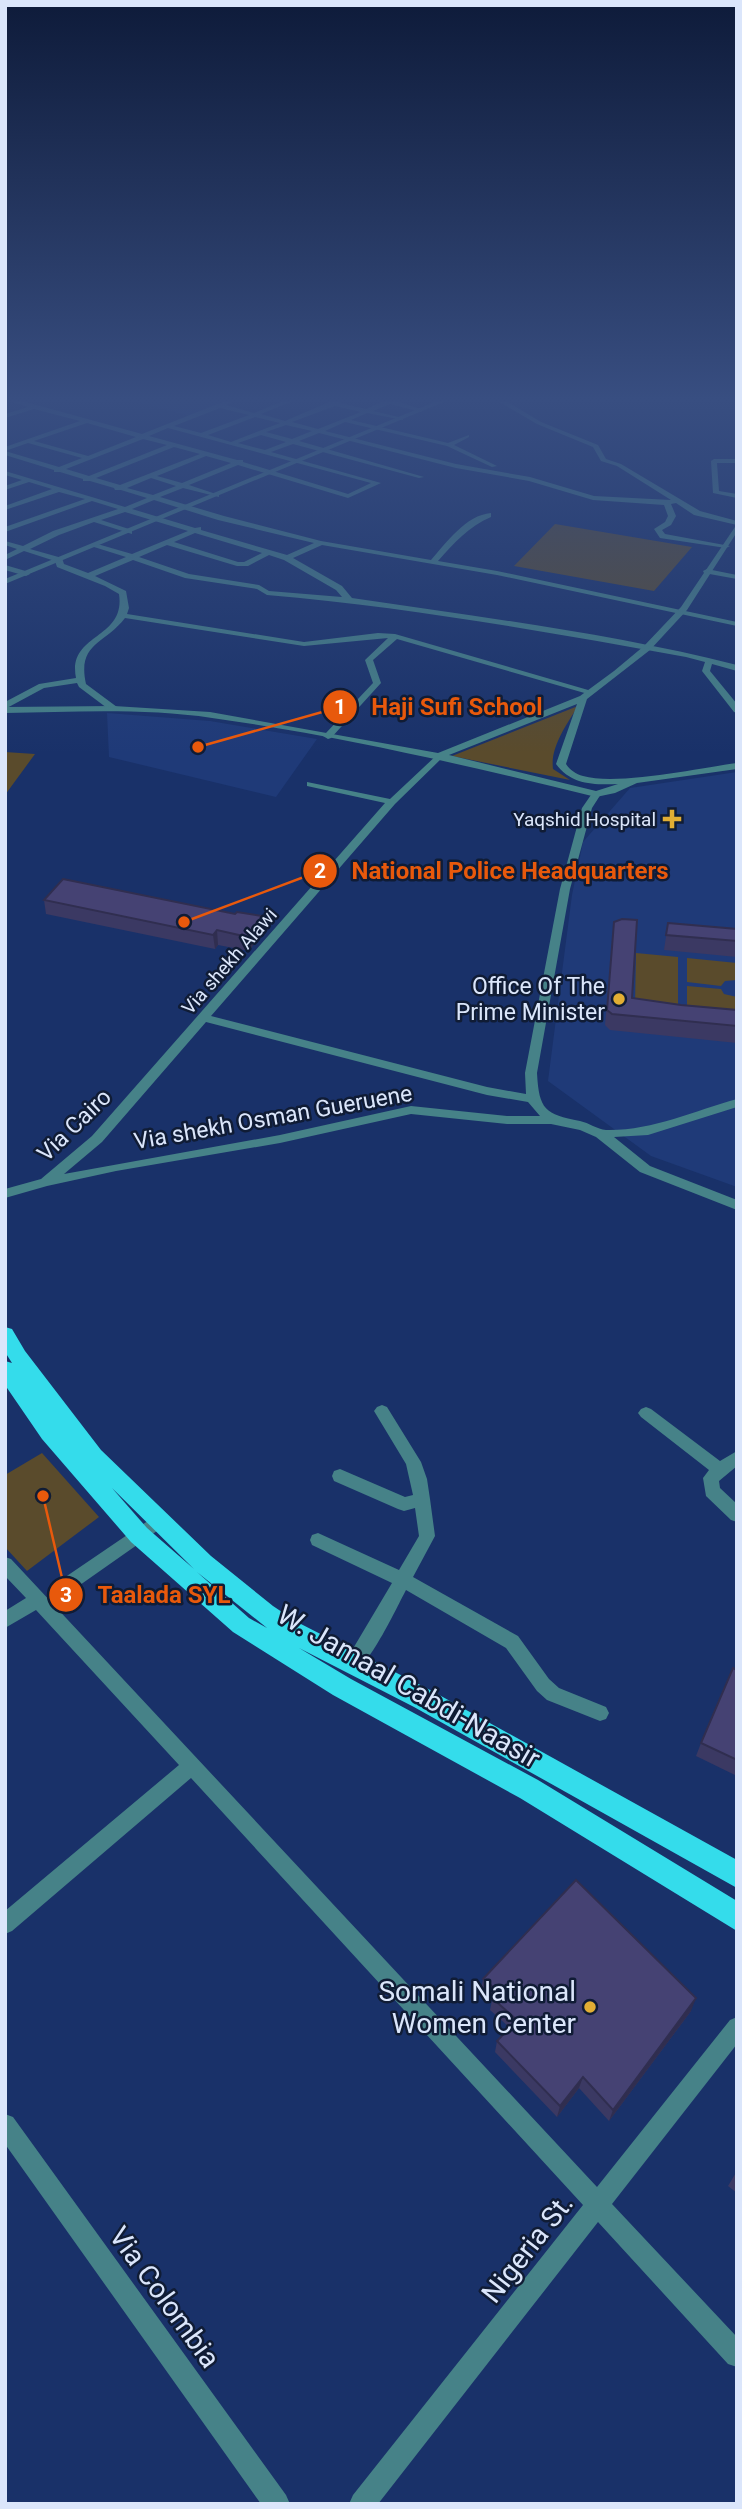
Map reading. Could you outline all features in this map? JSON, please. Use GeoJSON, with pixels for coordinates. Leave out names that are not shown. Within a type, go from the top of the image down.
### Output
{"type":"FeatureCollection","features":[{"type":"Feature","properties":{"kind":"highway","name":"W. Jamaal Cabdi-Naasir"},"geometry":{"type":"LineString","coordinates":[[5,1334],[9,1362],[50,1433],[149,1528],[241,1625],[342,1687],[529,1789],[737,1917]]}},
{"type":"Feature","properties":{"kind":"highway","name":"W. Jamaal Cabdi-Naasir"},"geometry":{"type":"LineString","coordinates":[[149,1528],[203,1563],[288,1630],[654,1826],[737,1875]]}},
{"type":"Feature","properties":{"kind":"highway"},"geometry":{"type":"LineString","coordinates":[[342,1687],[354,1663]]}},
{"type":"Feature","properties":{"kind":"street"},"geometry":{"type":"LineString","coordinates":[[5,530],[38,518]]}},
{"type":"Feature","properties":{"kind":"street"},"geometry":{"type":"LineString","coordinates":[[88,518],[129,532]]}},
{"type":"Feature","properties":{"kind":"street"},"geometry":{"type":"LineString","coordinates":[[5,558],[56,533],[100,518]]}},
{"type":"Feature","properties":{"kind":"street"},"geometry":{"type":"LineString","coordinates":[[159,518],[287,558],[339,588],[349,600]]}},
{"type":"Feature","properties":{"kind":"street"},"geometry":{"type":"LineString","coordinates":[[88,576],[221,518]]}},
{"type":"Feature","properties":{"kind":"street"},"geometry":{"type":"LineString","coordinates":[[221,518],[321,543],[433,562],[737,624]]}},
{"type":"Feature","properties":{"kind":"street"},"geometry":{"type":"LineString","coordinates":[[433,562],[480,518]]}},
{"type":"Feature","properties":{"kind":"street"},"geometry":{"type":"LineString","coordinates":[[671,518],[659,529],[663,536],[726,546]]}},
{"type":"Feature","properties":{"kind":"street"},"geometry":{"type":"LineString","coordinates":[[439,756],[587,695],[647,648],[680,612],[735,536],[737,524],[715,518]]}},
{"type":"Feature","properties":{"kind":"street"},"geometry":{"type":"LineString","coordinates":[[5,582],[162,519]]}},
{"type":"Feature","properties":{"kind":"street"},"geometry":{"type":"LineString","coordinates":[[5,520],[19,525]]}},
{"type":"Feature","properties":{"kind":"street"},"geometry":{"type":"LineString","coordinates":[[237,542],[266,530]]}},
{"type":"Feature","properties":{"kind":"street"},"geometry":{"type":"LineString","coordinates":[[166,541],[237,564],[244,564],[269,552]]}},
{"type":"Feature","properties":{"kind":"street"},"geometry":{"type":"LineString","coordinates":[[5,543],[59,560]]}},
{"type":"Feature","properties":{"kind":"street"},"geometry":{"type":"LineString","coordinates":[[287,558],[321,543]]}},
{"type":"Feature","properties":{"kind":"street"},"geometry":{"type":"LineString","coordinates":[[97,545],[188,576],[259,587],[267,593],[349,600],[521,625],[737,668]]}},
{"type":"Feature","properties":{"kind":"street"},"geometry":{"type":"LineString","coordinates":[[59,560],[60,565],[123,593],[127,606],[125,616],[83,652],[78,664],[80,680],[88,692],[114,709]]}},
{"type":"Feature","properties":{"kind":"street"},"geometry":{"type":"LineString","coordinates":[[5,567],[26,574]]}},
{"type":"Feature","properties":{"kind":"street"},"geometry":{"type":"LineString","coordinates":[[708,572],[737,577]]}},
{"type":"Feature","properties":{"kind":"street"},"geometry":{"type":"LineString","coordinates":[[125,616],[304,644],[363,636],[395,636],[587,695]]}},
{"type":"Feature","properties":{"kind":"street"},"geometry":{"type":"LineString","coordinates":[[328,736],[377,683],[369,660],[395,636]]}},
{"type":"Feature","properties":{"kind":"street"},"geometry":{"type":"LineString","coordinates":[[709,662],[706,671],[737,710]]}},
{"type":"Feature","properties":{"kind":"street"},"geometry":{"type":"LineString","coordinates":[[5,708],[42,686],[80,680]]}},
{"type":"Feature","properties":{"kind":"street"},"geometry":{"type":"LineString","coordinates":[[587,695],[561,764],[572,776],[589,780],[635,780],[737,766]]}},
{"type":"Feature","properties":{"kind":"street"},"geometry":{"type":"LineString","coordinates":[[5,708],[114,709],[210,715],[439,756],[596,794],[612,791],[635,780]]}},
{"type":"Feature","properties":{"kind":"street","name":"Via shekh Alawi"},"geometry":{"type":"LineString","coordinates":[[132,1098],[392,802],[439,756]]}},
{"type":"Feature","properties":{"kind":"street"},"geometry":{"type":"LineString","coordinates":[[310,783],[392,802]]}},
{"type":"Feature","properties":{"kind":"street"},"geometry":{"type":"LineString","coordinates":[[532,1099],[531,1073],[565,888],[583,817],[596,794]]}},
{"type":"Feature","properties":{"kind":"street"},"geometry":{"type":"LineString","coordinates":[[203,1018],[487,1091],[532,1099],[551,1120]]}},
{"type":"Feature","properties":{"kind":"street","name":"Via Cairo"},"geometry":{"type":"LineString","coordinates":[[5,1194],[46,1182],[97,1139],[132,1098]]}},
{"type":"Feature","properties":{"kind":"street"},"geometry":{"type":"LineString","coordinates":[[601,1134],[648,1131],[737,1103]]}},
{"type":"Feature","properties":{"kind":"street","name":"Via shekh Osman Gueruene"},"geometry":{"type":"LineString","coordinates":[[46,1182],[279,1139],[411,1110],[507,1120],[551,1120],[583,1126],[601,1134]]}},
{"type":"Feature","properties":{"kind":"street"},"geometry":{"type":"LineString","coordinates":[[601,1134],[645,1169],[737,1205]]}},
{"type":"Feature","properties":{"kind":"street"},"geometry":{"type":"LineString","coordinates":[[354,1663],[375,1631],[427,1536],[413,1462],[382,1412]]}},
{"type":"Feature","properties":{"kind":"street"},"geometry":{"type":"LineString","coordinates":[[646,1413],[719,1469]]}},
{"type":"Feature","properties":{"kind":"street"},"geometry":{"type":"LineString","coordinates":[[737,1457],[711,1478],[712,1491],[737,1515]]}},
{"type":"Feature","properties":{"kind":"street"},"geometry":{"type":"LineString","coordinates":[[340,1476],[404,1504],[422,1499]]}},
{"type":"Feature","properties":{"kind":"street"},"geometry":{"type":"LineString","coordinates":[[64,1587],[149,1528]]}},
{"type":"Feature","properties":{"kind":"street"},"geometry":{"type":"LineString","coordinates":[[318,1540],[403,1580],[512,1642],[543,1685],[553,1694],[600,1713]]}},
{"type":"Feature","properties":{"kind":"street"},"geometry":{"type":"LineString","coordinates":[[5,1564],[36,1601],[737,2355]]}},
{"type":"Feature","properties":{"kind":"street"},"geometry":{"type":"LineString","coordinates":[[5,1620],[36,1601]]}},
{"type":"Feature","properties":{"kind":"street"},"geometry":{"type":"LineString","coordinates":[[5,1924],[190,1767]]}},
{"type":"Feature","properties":{"kind":"street","name":"Nigeria St."},"geometry":{"type":"LineString","coordinates":[[362,2504],[737,2027]]}},
{"type":"Feature","properties":{"kind":"street","name":"Via Colombia"},"geometry":{"type":"LineString","coordinates":[[5,2124],[277,2504]]}},
{"type":"Feature","properties":{"kind":"shaded area"},"geometry":{"type":"Polygon","coordinates":[[[555,524],[692,547],[654,591],[514,566],[555,524]]]}},
{"type":"Feature","properties":{"kind":"shaded area"},"geometry":{"type":"Polygon","coordinates":[[[578,706],[560,736],[553,761],[553,769],[570,780],[452,756],[578,706]]]}},
{"type":"Feature","properties":{"kind":"shaded area"},"geometry":{"type":"Polygon","coordinates":[[[107,713],[210,721],[317,739],[276,797],[109,757],[107,713]]]}},
{"type":"Feature","properties":{"kind":"shaded area"},"geometry":{"type":"Polygon","coordinates":[[[5,752],[35,754],[5,795],[5,752]]]}},
{"type":"Feature","properties":{"kind":"shaded area"},"geometry":{"type":"Polygon","coordinates":[[[737,772],[737,1187],[651,1156],[548,1081],[572,895],[583,842],[630,788],[737,772]]]}},
{"type":"Feature","properties":{"kind":"shaded area"},"geometry":{"type":"Polygon","coordinates":[[[636,953],[678,957],[678,1010],[635,1006],[636,953]]]}},
{"type":"Feature","properties":{"kind":"shaded area"},"geometry":{"type":"Polygon","coordinates":[[[687,958],[737,963],[737,980],[725,981],[721,986],[687,982],[687,958]]]}},
{"type":"Feature","properties":{"kind":"shaded area"},"geometry":{"type":"Polygon","coordinates":[[[687,986],[721,989],[724,994],[737,997],[737,1016],[687,1007],[687,986]]]}},
{"type":"Feature","properties":{"kind":"shaded area"},"geometry":{"type":"Polygon","coordinates":[[[42,1453],[99,1517],[27,1571],[5,1547],[5,1475],[42,1453]]]}},
{"type":"Feature","properties":{"kind":"building"},"geometry":{"type":"Polygon","coordinates":[[[63,879],[235,914],[237,912],[262,916],[248,937],[217,930],[213,935],[44,900],[63,879]]]}},
{"type":"Feature","properties":{"kind":"building"},"geometry":{"type":"Polygon","coordinates":[[[622,919],[637,920],[632,998],[737,1010],[737,1026],[612,1014],[607,1010],[614,922],[622,919]]]}},
{"type":"Feature","properties":{"kind":"building"},"geometry":{"type":"Polygon","coordinates":[[[668,923],[737,929],[737,941],[666,935],[668,923]]]}},
{"type":"Feature","properties":{"kind":"building"},"geometry":{"type":"Polygon","coordinates":[[[733,1668],[737,1670],[737,1760],[701,1743],[733,1668]]]}},
{"type":"Feature","properties":{"kind":"building","name":"Somali National Women Center"},"geometry":{"type":"Polygon","coordinates":[[[576,1880],[696,1998],[613,2110],[583,2077],[560,2106],[497,2041],[517,2020],[492,1998],[498,1991],[483,1979],[576,1880]]]}},
{"type":"Feature","properties":{"kind":"place","name":"Haji Sufi School"},"geometry":{"type":"Point","coordinates":[198,747]}},
{"type":"Feature","properties":{"kind":"place","name":"Yaqshid Hospital"},"geometry":{"type":"Point","coordinates":[672,819]}},
{"type":"Feature","properties":{"kind":"place","name":"National Police Headquarters"},"geometry":{"type":"Point","coordinates":[184,922]}},
{"type":"Feature","properties":{"kind":"place","name":"Office Of The Prime Minister"},"geometry":{"type":"Point","coordinates":[619,999]}},
{"type":"Feature","properties":{"kind":"place","name":"Taalada SYL"},"geometry":{"type":"Point","coordinates":[43,1496]}},
{"type":"Feature","properties":{"kind":"place","name":"Somali National Women Center"},"geometry":{"type":"Point","coordinates":[590,2007]}}]}
